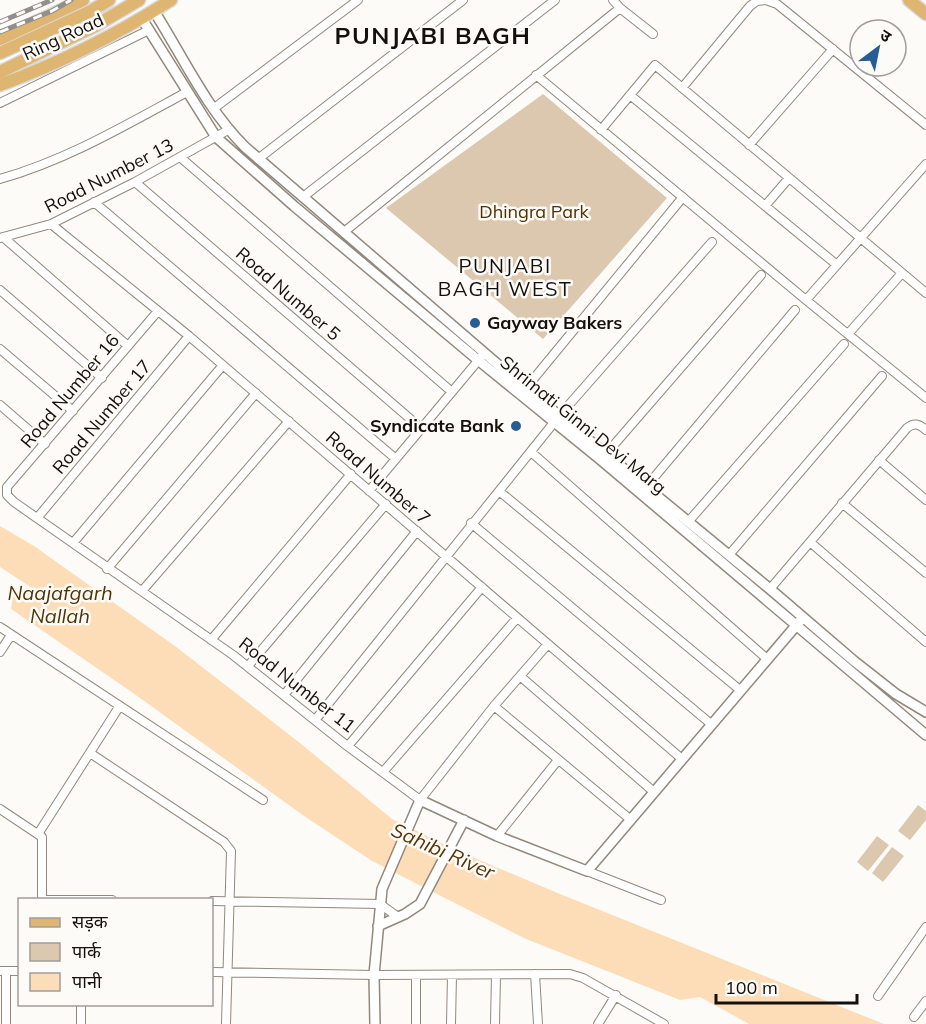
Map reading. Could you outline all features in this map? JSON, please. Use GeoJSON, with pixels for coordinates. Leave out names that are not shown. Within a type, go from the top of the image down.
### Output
{"type":"FeatureCollection","features":[{"type":"Feature","properties":{"kind":"main road","name":"Ring Road"},"geometry":{"type":"LineString","coordinates":[[0,39],[23,26],[67,9],[83,0]]}},
{"type":"Feature","properties":{"kind":"main road"},"geometry":{"type":"LineString","coordinates":[[0,53],[91,11],[109,0]]}},
{"type":"Feature","properties":{"kind":"main road"},"geometry":{"type":"LineString","coordinates":[[0,72],[95,26],[139,0]]}},
{"type":"Feature","properties":{"kind":"main road","name":"Ring Road"},"geometry":{"type":"LineString","coordinates":[[0,85],[146,24],[154,11],[171,0]]}},
{"type":"Feature","properties":{"kind":"main road"},"geometry":{"type":"LineString","coordinates":[[910,1],[926,14]]}},
{"type":"Feature","properties":{"kind":"main road"},"geometry":{"type":"LineString","coordinates":[[0,53],[23,34],[67,9]]}},
{"type":"Feature","properties":{"kind":"street"},"geometry":{"type":"LineString","coordinates":[[213,109],[358,0]]}},
{"type":"Feature","properties":{"kind":"street"},"geometry":{"type":"LineString","coordinates":[[258,159],[463,0]]}},
{"type":"Feature","properties":{"kind":"street"},"geometry":{"type":"LineString","coordinates":[[303,197],[555,0]]}},
{"type":"Feature","properties":{"kind":"street"},"geometry":{"type":"LineString","coordinates":[[613,0],[653,34]]}},
{"type":"Feature","properties":{"kind":"street"},"geometry":{"type":"LineString","coordinates":[[682,88],[750,6],[757,1],[765,0],[777,4],[926,125]]}},
{"type":"Feature","properties":{"kind":"street"},"geometry":{"type":"LineString","coordinates":[[344,232],[620,8]]}},
{"type":"Feature","properties":{"kind":"street","name":"Shrimati Ginni Devi Marg"},"geometry":{"type":"LineString","coordinates":[[154,11],[213,109],[228,130],[258,159],[344,232],[481,357],[526,388],[557,419],[606,454],[896,694],[926,712]]}},
{"type":"Feature","properties":{"kind":"street","name":"Shrimati Ginni Devi Marg"},"geometry":{"type":"LineString","coordinates":[[146,24],[216,137],[294,206],[557,419],[926,735]]}},
{"type":"Feature","properties":{"kind":"street"},"geometry":{"type":"LineString","coordinates":[[0,103],[146,24]]}},
{"type":"Feature","properties":{"kind":"street"},"geometry":{"type":"LineString","coordinates":[[749,145],[833,49]]}},
{"type":"Feature","properties":{"kind":"street"},"geometry":{"type":"LineString","coordinates":[[601,130],[655,65],[926,293]]}},
{"type":"Feature","properties":{"kind":"street"},"geometry":{"type":"LineString","coordinates":[[536,75],[926,398]]}},
{"type":"Feature","properties":{"kind":"street"},"geometry":{"type":"LineString","coordinates":[[0,179],[27,171],[102,139],[187,92]]}},
{"type":"Feature","properties":{"kind":"street"},"geometry":{"type":"LineString","coordinates":[[630,95],[837,265]]}},
{"type":"Feature","properties":{"kind":"street","name":"Road Number 13"},"geometry":{"type":"LineString","coordinates":[[2,237],[51,224],[135,182],[228,130]]}},
{"type":"Feature","properties":{"kind":"street"},"geometry":{"type":"LineString","coordinates":[[180,157],[452,392]]}},
{"type":"Feature","properties":{"kind":"street"},"geometry":{"type":"LineString","coordinates":[[806,300],[926,164]]}},
{"type":"Feature","properties":{"kind":"street"},"geometry":{"type":"LineString","coordinates":[[765,206],[789,178]]}},
{"type":"Feature","properties":{"kind":"street","name":"Road Number 5"},"geometry":{"type":"LineString","coordinates":[[135,182],[422,429]]}},
{"type":"Feature","properties":{"kind":"street"},"geometry":{"type":"LineString","coordinates":[[526,388],[683,197]]}},
{"type":"Feature","properties":{"kind":"street"},"geometry":{"type":"LineString","coordinates":[[94,202],[396,459]]}},
{"type":"Feature","properties":{"kind":"street","name":"Road Number 7"},"geometry":{"type":"LineString","coordinates":[[51,224],[189,336],[682,759]]}},
{"type":"Feature","properties":{"kind":"street"},"geometry":{"type":"LineString","coordinates":[[2,237],[128,346]]}},
{"type":"Feature","properties":{"kind":"street"},"geometry":{"type":"LineString","coordinates":[[316,719],[471,523],[557,419],[712,242]]}},
{"type":"Feature","properties":{"kind":"street"},"geometry":{"type":"LineString","coordinates":[[848,334],[902,273]]}},
{"type":"Feature","properties":{"kind":"street"},"geometry":{"type":"LineString","coordinates":[[606,454],[761,275]]}},
{"type":"Feature","properties":{"kind":"street"},"geometry":{"type":"LineString","coordinates":[[0,290],[102,378]]}},
{"type":"Feature","properties":{"kind":"street"},"geometry":{"type":"LineString","coordinates":[[646,487],[795,310]]}},
{"type":"Feature","properties":{"kind":"street","name":"Road Number 16"},"geometry":{"type":"LineString","coordinates":[[6,492],[7,487],[158,311]]}},
{"type":"Feature","properties":{"kind":"street","name":"Road Number 17"},"geometry":{"type":"LineString","coordinates":[[38,517],[189,336]]}},
{"type":"Feature","properties":{"kind":"street"},"geometry":{"type":"LineString","coordinates":[[688,522],[844,344]]}},
{"type":"Feature","properties":{"kind":"street"},"geometry":{"type":"LineString","coordinates":[[0,349],[73,411]]}},
{"type":"Feature","properties":{"kind":"street"},"geometry":{"type":"LineString","coordinates":[[369,491],[481,357]]}},
{"type":"Feature","properties":{"kind":"street"},"geometry":{"type":"LineString","coordinates":[[73,543],[223,365]]}},
{"type":"Feature","properties":{"kind":"street"},"geometry":{"type":"LineString","coordinates":[[729,555],[882,376]]}},
{"type":"Feature","properties":{"kind":"street"},"geometry":{"type":"LineString","coordinates":[[107,569],[256,393]]}},
{"type":"Feature","properties":{"kind":"street"},"geometry":{"type":"LineString","coordinates":[[0,405],[45,444]]}},
{"type":"Feature","properties":{"kind":"street"},"geometry":{"type":"LineString","coordinates":[[142,591],[289,421]]}},
{"type":"Feature","properties":{"kind":"street"},"geometry":{"type":"LineString","coordinates":[[770,589],[910,425],[920,425],[926,430]]}},
{"type":"Feature","properties":{"kind":"street"},"geometry":{"type":"LineString","coordinates":[[531,452],[766,658]]}},
{"type":"Feature","properties":{"kind":"street"},"geometry":{"type":"LineString","coordinates":[[879,460],[926,500]]}},
{"type":"Feature","properties":{"kind":"street"},"geometry":{"type":"LineString","coordinates":[[211,640],[351,474]]}},
{"type":"Feature","properties":{"kind":"street"},"geometry":{"type":"LineString","coordinates":[[499,491],[740,690]]}},
{"type":"Feature","properties":{"kind":"street","name":"Road Number 11"},"geometry":{"type":"LineString","coordinates":[[6,492],[14,502],[38,517],[107,569],[248,666],[383,772],[418,803],[462,824],[587,871]]}},
{"type":"Feature","properties":{"kind":"street"},"geometry":{"type":"LineString","coordinates":[[842,503],[926,573]]}},
{"type":"Feature","properties":{"kind":"street"},"geometry":{"type":"LineString","coordinates":[[248,666],[386,504]]}},
{"type":"Feature","properties":{"kind":"street"},"geometry":{"type":"LineString","coordinates":[[471,523],[711,724]]}},
{"type":"Feature","properties":{"kind":"street"},"geometry":{"type":"LineString","coordinates":[[284,695],[417,531]]}},
{"type":"Feature","properties":{"kind":"street"},"geometry":{"type":"LineString","coordinates":[[810,542],[926,642]]}},
{"type":"Feature","properties":{"kind":"street"},"geometry":{"type":"LineString","coordinates":[[348,746],[482,587]]}},
{"type":"Feature","properties":{"kind":"street"},"geometry":{"type":"LineString","coordinates":[[383,772],[518,618]]}},
{"type":"Feature","properties":{"kind":"street"},"geometry":{"type":"LineString","coordinates":[[661,900],[587,871],[766,658],[803,618]]}},
{"type":"Feature","properties":{"kind":"street"},"geometry":{"type":"LineString","coordinates":[[0,627],[263,800]]}},
{"type":"Feature","properties":{"kind":"street"},"geometry":{"type":"LineString","coordinates":[[0,652],[11,635]]}},
{"type":"Feature","properties":{"kind":"street"},"geometry":{"type":"LineString","coordinates":[[375,1024],[374,975],[382,889],[418,803],[494,706],[548,644]]}},
{"type":"Feature","properties":{"kind":"street"},"geometry":{"type":"LineString","coordinates":[[520,676],[654,792]]}},
{"type":"Feature","properties":{"kind":"street"},"geometry":{"type":"LineString","coordinates":[[494,706],[630,820]]}},
{"type":"Feature","properties":{"kind":"street"},"geometry":{"type":"LineString","coordinates":[[38,834],[119,707]]}},
{"type":"Feature","properties":{"kind":"street"},"geometry":{"type":"LineString","coordinates":[[90,753],[228,846],[231,852],[226,1024]]}},
{"type":"Feature","properties":{"kind":"street"},"geometry":{"type":"LineString","coordinates":[[497,836],[558,760]]}},
{"type":"Feature","properties":{"kind":"street"},"geometry":{"type":"LineString","coordinates":[[0,809],[42,837],[42,898]]}},
{"type":"Feature","properties":{"kind":"street"},"geometry":{"type":"LineString","coordinates":[[378,926],[420,904],[462,824]]}},
{"type":"Feature","properties":{"kind":"street"},"geometry":{"type":"LineString","coordinates":[[213,901],[380,904],[398,917]]}},
{"type":"Feature","properties":{"kind":"street"},"geometry":{"type":"LineString","coordinates":[[878,996],[926,927]]}},
{"type":"Feature","properties":{"kind":"street"},"geometry":{"type":"LineString","coordinates":[[3,971],[6,1024]]}},
{"type":"Feature","properties":{"kind":"street"},"geometry":{"type":"LineString","coordinates":[[213,972],[577,976],[664,1024]]}},
{"type":"Feature","properties":{"kind":"street"},"geometry":{"type":"LineString","coordinates":[[535,974],[538,1024]]}},
{"type":"Feature","properties":{"kind":"street"},"geometry":{"type":"LineString","coordinates":[[416,975],[416,1024]]}},
{"type":"Feature","properties":{"kind":"street"},"geometry":{"type":"LineString","coordinates":[[450,1024],[452,975]]}},
{"type":"Feature","properties":{"kind":"street"},"geometry":{"type":"LineString","coordinates":[[495,1024],[496,975]]}},
{"type":"Feature","properties":{"kind":"street"},"geometry":{"type":"LineString","coordinates":[[598,1024],[615,995]]}},
{"type":"Feature","properties":{"kind":"street"},"geometry":{"type":"LineString","coordinates":[[914,1017],[926,1001]]}},
{"type":"Feature","properties":{"kind":"street"},"geometry":{"type":"LineString","coordinates":[[81,1006],[81,1024]]}},
{"type":"Feature","properties":{"kind":"green space","name":"Dhingra Park"},"geometry":{"type":"Polygon","coordinates":[[[543,94],[667,198],[543,339],[386,208],[543,94]]]}},
{"type":"Feature","properties":{"kind":"green space"},"geometry":{"type":"Polygon","coordinates":[[[918,805],[926,811],[926,820],[910,840],[898,831],[918,805]]]}},
{"type":"Feature","properties":{"kind":"green space"},"geometry":{"type":"Polygon","coordinates":[[[877,836],[889,845],[868,871],[857,862],[877,836]]]}},
{"type":"Feature","properties":{"kind":"green space"},"geometry":{"type":"Polygon","coordinates":[[[892,847],[904,856],[883,882],[872,873],[892,847]]]}},
{"type":"Feature","properties":{"kind":"water","name":"Naajafgarh Nallah"},"geometry":{"type":"Polygon","coordinates":[[[0,526],[34,546],[175,646],[300,743],[392,819],[458,851],[560,894],[884,1024],[749,1024],[700,997],[680,1000],[526,939],[372,861],[304,816],[11,609],[13,596],[32,588],[0,567],[0,526]]]}},
{"type":"Feature","properties":{"kind":"railway"},"geometry":{"type":"LineString","coordinates":[[0,22],[52,0]]}},
{"type":"Feature","properties":{"kind":"railway"},"geometry":{"type":"LineString","coordinates":[[0,32],[52,11],[71,0]]}},
{"type":"Feature","properties":{"kind":"place","name":"Gayway Bakers"},"geometry":{"type":"Point","coordinates":[475,323]}},
{"type":"Feature","properties":{"kind":"place","name":"Syndicate Bank"},"geometry":{"type":"Point","coordinates":[516,426]}},
{"type":"Feature","properties":{"kind":"district","name":"PUNJABI BAGH"},"geometry":{"type":"Point","coordinates":[433,36]}},
{"type":"Feature","properties":{"kind":"district","name":"PUNJABI BAGH WEST"},"geometry":{"type":"Point","coordinates":[505,278]}},
{"type":"Feature","properties":{"kind":"water label","name":"Sahibi River"},"geometry":{"type":"Point","coordinates":[443,851]}}]}
